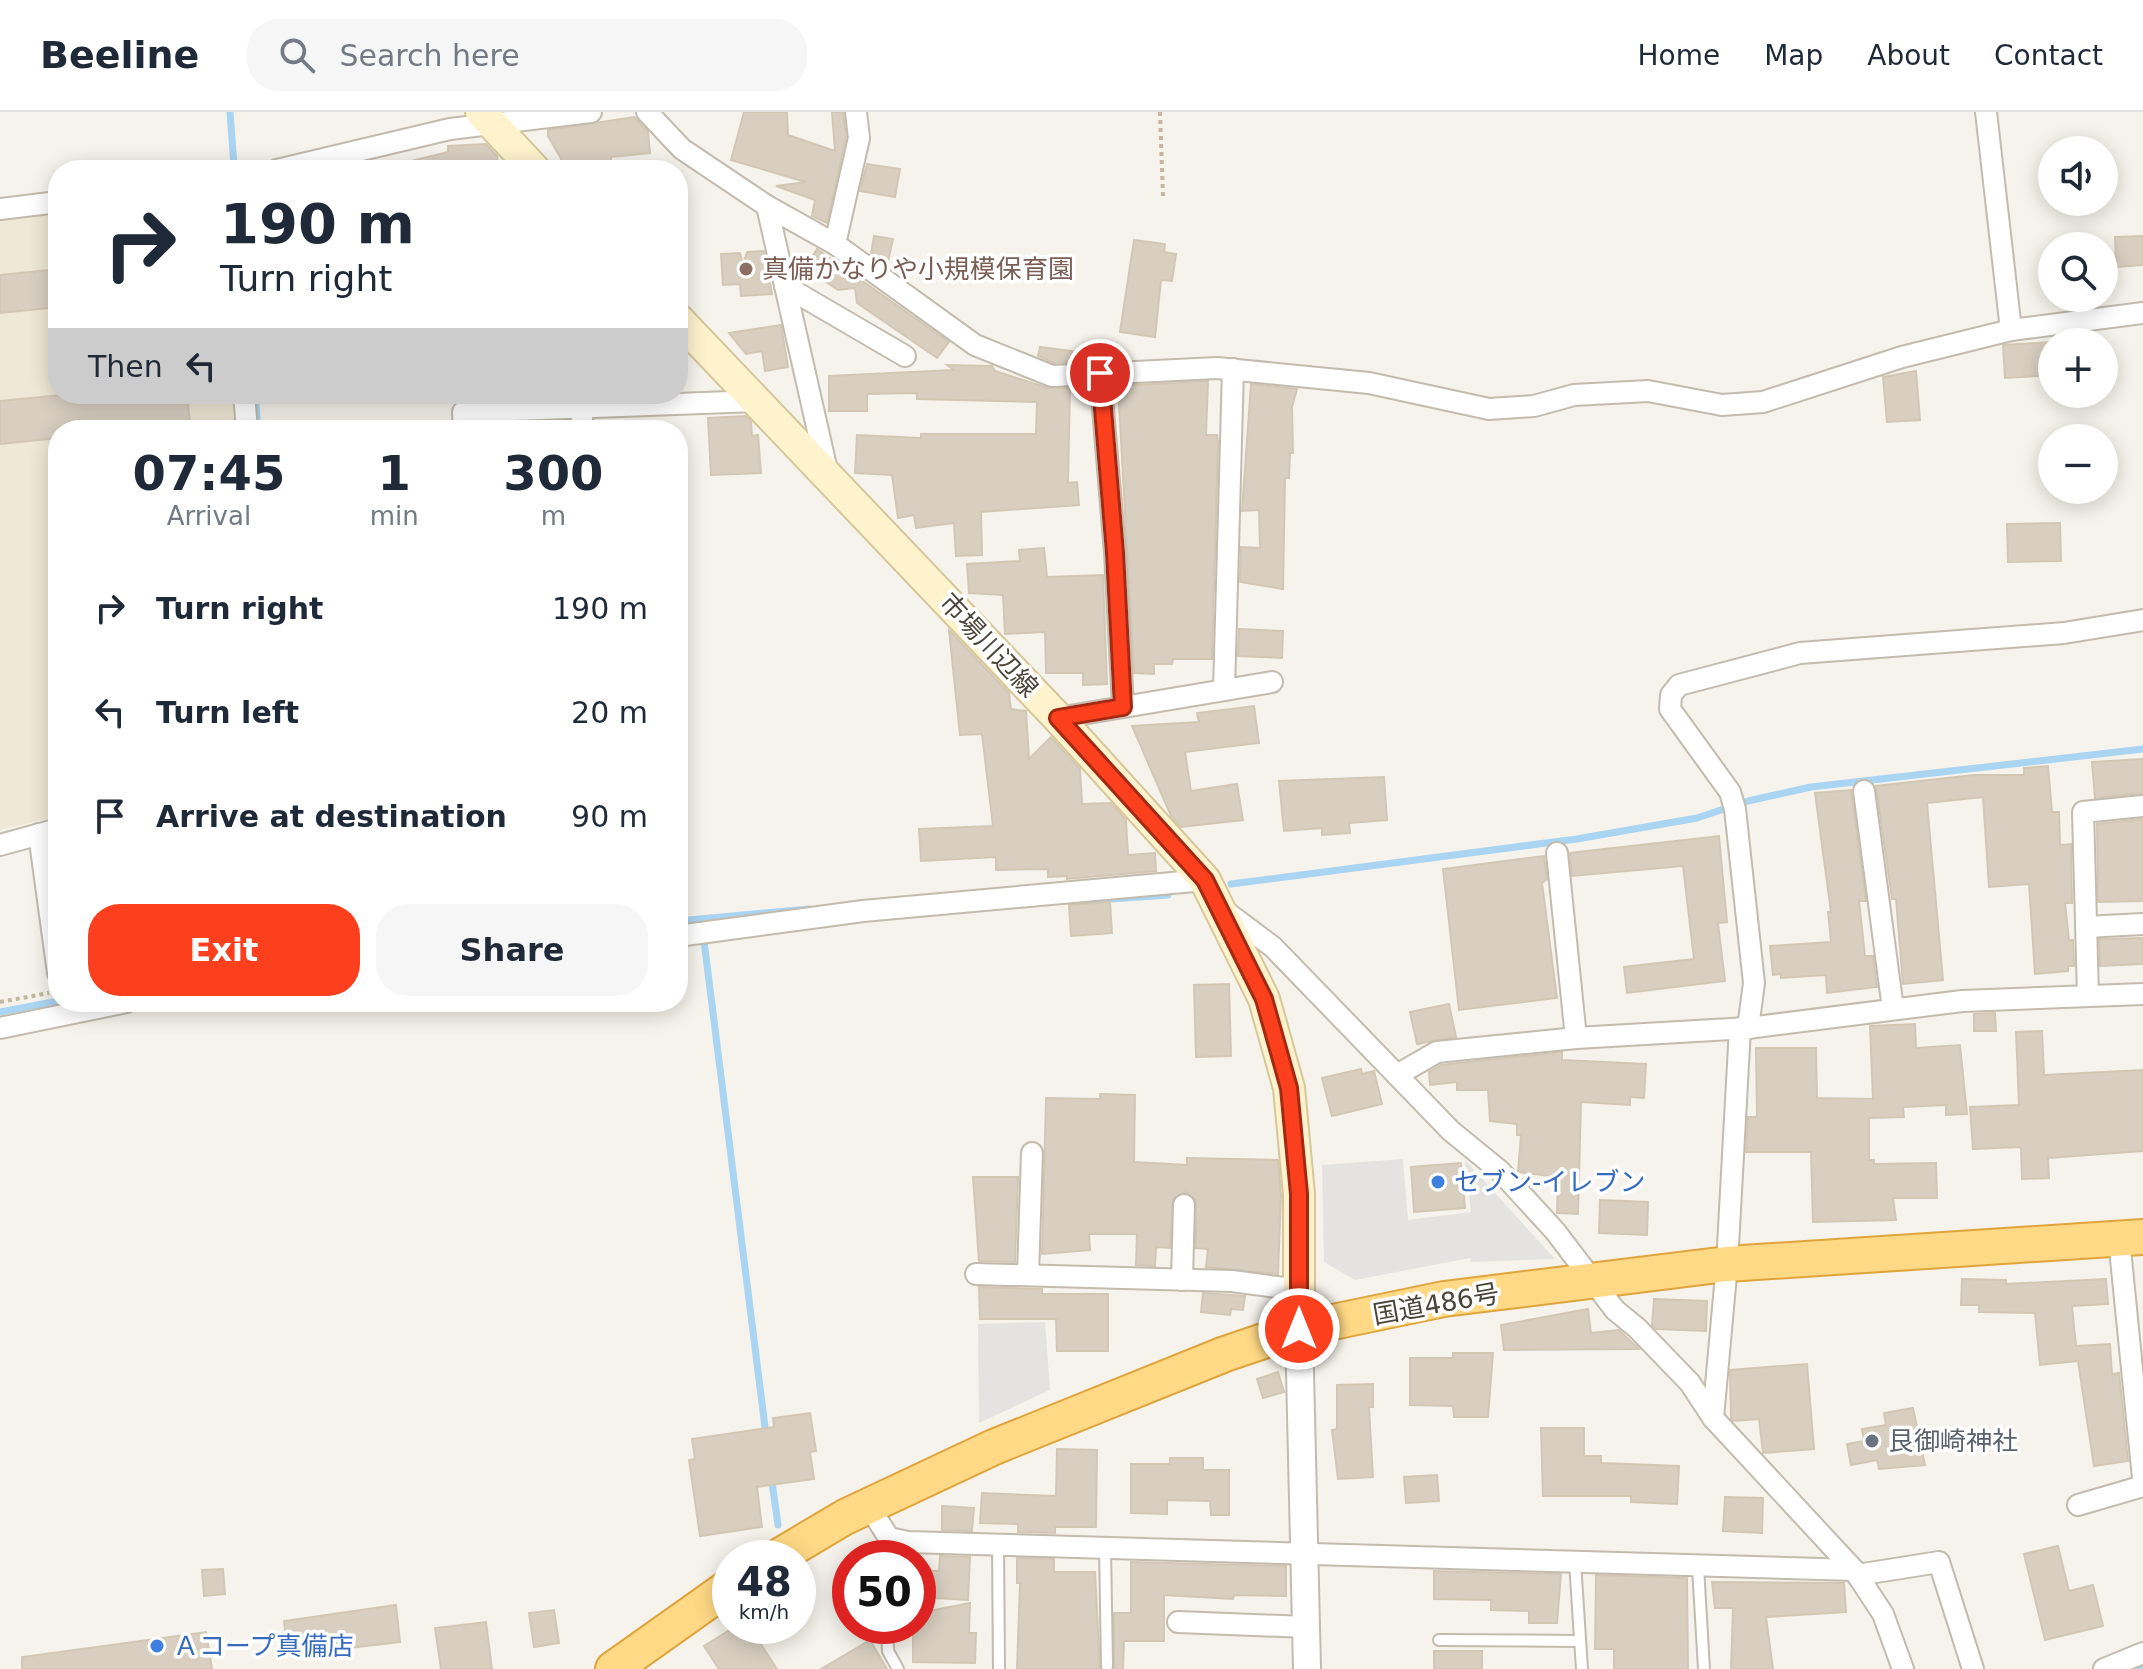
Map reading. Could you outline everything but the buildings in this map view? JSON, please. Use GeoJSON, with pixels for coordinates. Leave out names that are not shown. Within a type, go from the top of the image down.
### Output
{"type":"FeatureCollection","features":[{"type":"Feature","properties":{"kind":"highway","name":"国道486号"},"geometry":{"type":"LineString","coordinates":[[807,1540],[868,1505],[994,1447],[1225,1354],[1299,1329],[1444,1299],[1727,1264],[2131,1238]]}},
{"type":"Feature","properties":{"kind":"highway"},"geometry":{"type":"LineString","coordinates":[[613,1669],[712,1599]]}},
{"type":"Feature","properties":{"kind":"main road"},"geometry":{"type":"LineString","coordinates":[[487,119],[526,160]]}},
{"type":"Feature","properties":{"kind":"main road","name":"市場川辺線"},"geometry":{"type":"LineString","coordinates":[[688,333],[1058,718],[1205,880],[1264,999],[1289,1088],[1299,1194],[1299,1329]]}},
{"type":"Feature","properties":{"kind":"street"},"geometry":{"type":"LineString","coordinates":[[319,160],[487,119],[591,112]]}},
{"type":"Feature","properties":{"kind":"street"},"geometry":{"type":"LineString","coordinates":[[647,112],[682,149],[767,206],[835,244],[975,345],[1052,376],[1233,369],[1369,383],[1489,409],[1534,406],[1574,395],[1648,391],[1722,405],[1763,402],[1902,357],[2011,330],[2143,313]]}},
{"type":"Feature","properties":{"kind":"street"},"geometry":{"type":"LineString","coordinates":[[835,244],[859,138],[856,112]]}},
{"type":"Feature","properties":{"kind":"street"},"geometry":{"type":"LineString","coordinates":[[1986,112],[2011,330]]}},
{"type":"Feature","properties":{"kind":"street"},"geometry":{"type":"LineString","coordinates":[[0,209],[48,203]]}},
{"type":"Feature","properties":{"kind":"street"},"geometry":{"type":"LineString","coordinates":[[767,206],[828,476]]}},
{"type":"Feature","properties":{"kind":"street"},"geometry":{"type":"LineString","coordinates":[[785,286],[905,356]]}},
{"type":"Feature","properties":{"kind":"street"},"geometry":{"type":"LineString","coordinates":[[1224,690],[1233,369]]}},
{"type":"Feature","properties":{"kind":"street"},"geometry":{"type":"LineString","coordinates":[[1100,373],[1115,553],[1123,707]]}},
{"type":"Feature","properties":{"kind":"street"},"geometry":{"type":"LineString","coordinates":[[688,403],[756,401]]}},
{"type":"Feature","properties":{"kind":"street"},"geometry":{"type":"LineString","coordinates":[[463,420],[463,412],[668,404]]}},
{"type":"Feature","properties":{"kind":"street"},"geometry":{"type":"LineString","coordinates":[[581,407],[582,420]]}},
{"type":"Feature","properties":{"kind":"street"},"geometry":{"type":"LineString","coordinates":[[1713,1418],[1744,1028],[1754,983],[1730,792],[1670,709],[1671,695],[1679,685],[1800,653],[2064,633],[2143,620]]}},
{"type":"Feature","properties":{"kind":"street"},"geometry":{"type":"LineString","coordinates":[[1058,718],[1272,682]]}},
{"type":"Feature","properties":{"kind":"street"},"geometry":{"type":"LineString","coordinates":[[1864,791],[1893,1009]]}},
{"type":"Feature","properties":{"kind":"street"},"geometry":{"type":"LineString","coordinates":[[2088,996],[2083,812],[2143,806]]}},
{"type":"Feature","properties":{"kind":"street"},"geometry":{"type":"LineString","coordinates":[[0,845],[48,832]]}},
{"type":"Feature","properties":{"kind":"street"},"geometry":{"type":"LineString","coordinates":[[1557,853],[1576,1038]]}},
{"type":"Feature","properties":{"kind":"street"},"geometry":{"type":"LineString","coordinates":[[688,935],[863,911],[1205,880]]}},
{"type":"Feature","properties":{"kind":"street"},"geometry":{"type":"LineString","coordinates":[[1221,908],[1273,947],[1451,1131],[1500,1171],[1555,1231],[1615,1310],[1637,1328],[1690,1383],[1713,1418],[1856,1572],[1883,1614],[1903,1669]]}},
{"type":"Feature","properties":{"kind":"street"},"geometry":{"type":"LineString","coordinates":[[2086,927],[2143,924]]}},
{"type":"Feature","properties":{"kind":"street"},"geometry":{"type":"LineString","coordinates":[[1397,1075],[1437,1052],[1576,1038],[1744,1028],[1962,1001],[2143,994]]}},
{"type":"Feature","properties":{"kind":"street"},"geometry":{"type":"LineString","coordinates":[[0,1028],[48,1010]]}},
{"type":"Feature","properties":{"kind":"street"},"geometry":{"type":"LineString","coordinates":[[1028,1275],[1032,1153]]}},
{"type":"Feature","properties":{"kind":"street"},"geometry":{"type":"LineString","coordinates":[[1182,1280],[1184,1205]]}},
{"type":"Feature","properties":{"kind":"street"},"geometry":{"type":"LineString","coordinates":[[2131,1238],[2143,1478]]}},
{"type":"Feature","properties":{"kind":"street"},"geometry":{"type":"LineString","coordinates":[[976,1274],[1232,1281],[1299,1290]]}},
{"type":"Feature","properties":{"kind":"street"},"geometry":{"type":"LineString","coordinates":[[1299,1329],[1307,1669]]}},
{"type":"Feature","properties":{"kind":"street"},"geometry":{"type":"LineString","coordinates":[[2078,1505],[2143,1486]]}},
{"type":"Feature","properties":{"kind":"street"},"geometry":{"type":"LineString","coordinates":[[868,1505],[884,1540]]}},
{"type":"Feature","properties":{"kind":"street"},"geometry":{"type":"LineString","coordinates":[[936,1542],[1856,1572],[1939,1562],[1973,1669]]}},
{"type":"Feature","properties":{"kind":"street"},"geometry":{"type":"LineString","coordinates":[[1178,1622],[1306,1627]]}},
{"type":"Feature","properties":{"kind":"street"},"geometry":{"type":"LineString","coordinates":[[2104,1669],[2143,1653]]}},
{"type":"Feature","properties":{"kind":"lane"},"geometry":{"type":"LineString","coordinates":[[998,1543],[999,1669]]}},
{"type":"Feature","properties":{"kind":"lane"},"geometry":{"type":"LineString","coordinates":[[1105,1546],[1107,1666]]}},
{"type":"Feature","properties":{"kind":"lane"},"geometry":{"type":"LineString","coordinates":[[1575,1562],[1582,1669]]}},
{"type":"Feature","properties":{"kind":"lane"},"geometry":{"type":"LineString","coordinates":[[1698,1567],[1704,1669]]}},
{"type":"Feature","properties":{"kind":"lane"},"geometry":{"type":"LineString","coordinates":[[1439,1640],[1580,1641]]}},
{"type":"Feature","properties":{"kind":"lane"},"geometry":{"type":"LineString","coordinates":[[888,1644],[888,1651],[898,1669]]}},
{"type":"Feature","properties":{"kind":"path"},"geometry":{"type":"LineString","coordinates":[[1160,112],[1163,196]]}},
{"type":"Feature","properties":{"kind":"path"},"geometry":{"type":"LineString","coordinates":[[0,1002],[48,1004]]}},
{"type":"Feature","properties":{"kind":"shaded area"},"geometry":{"type":"Polygon","coordinates":[[[48,210],[48,404],[238,404],[239,420],[48,420],[48,818],[0,830],[0,216],[48,210]]]}},
{"type":"Feature","properties":{"kind":"shaded area"},"geometry":{"type":"Polygon","coordinates":[[[1403,1159],[1408,1220],[1471,1212],[1465,1160],[1555,1259],[1471,1262],[1470,1258],[1355,1280],[1324,1262],[1322,1165],[1403,1159]]]}},
{"type":"Feature","properties":{"kind":"shaded area"},"geometry":{"type":"Polygon","coordinates":[[[1045,1322],[1050,1390],[979,1423],[978,1324],[1045,1322]]]}},
{"type":"Feature","properties":{"kind":"waterway"},"geometry":{"type":"LineString","coordinates":[[230,112],[234,160]]}},
{"type":"Feature","properties":{"kind":"waterway"},"geometry":{"type":"LineString","coordinates":[[256,404],[257,420]]}},
{"type":"Feature","properties":{"kind":"waterway"},"geometry":{"type":"LineString","coordinates":[[1231,884],[1577,839],[1697,818],[1748,801],[1811,787],[2143,749]]}},
{"type":"Feature","properties":{"kind":"waterway"},"geometry":{"type":"LineString","coordinates":[[1082,901],[1168,895]]}},
{"type":"Feature","properties":{"kind":"waterway"},"geometry":{"type":"LineString","coordinates":[[688,920],[809,909]]}},
{"type":"Feature","properties":{"kind":"waterway"},"geometry":{"type":"LineString","coordinates":[[704,941],[766,1435]]}},
{"type":"Feature","properties":{"kind":"waterway"},"geometry":{"type":"LineString","coordinates":[[0,1012],[48,1003]]}},
{"type":"Feature","properties":{"kind":"waterway"},"geometry":{"type":"LineString","coordinates":[[771,1475],[778,1525]]}},
{"type":"Feature","properties":{"kind":"waterway"},"geometry":{"type":"LineString","coordinates":[[2135,1669],[2143,1666]]}},
{"type":"Feature","properties":{"kind":"place","name":"真備かなりや小規模保育園"},"geometry":{"type":"Point","coordinates":[746,269]}},
{"type":"Feature","properties":{"kind":"place","name":"セブン-イレブン"},"geometry":{"type":"Point","coordinates":[1438,1182]}},
{"type":"Feature","properties":{"kind":"place","name":"艮御崎神社"},"geometry":{"type":"Point","coordinates":[1872,1441]}},
{"type":"Feature","properties":{"kind":"place","name":"Ａコープ真備店"},"geometry":{"type":"Point","coordinates":[157,1646]}},
{"type":"Feature","properties":{"kind":"route"},"geometry":{"type":"LineString","coordinates":[[1100,373],[1115,553],[1123,707],[1058,718],[1205,880],[1264,999],[1289,1088],[1299,1194],[1299,1329]]}}]}
